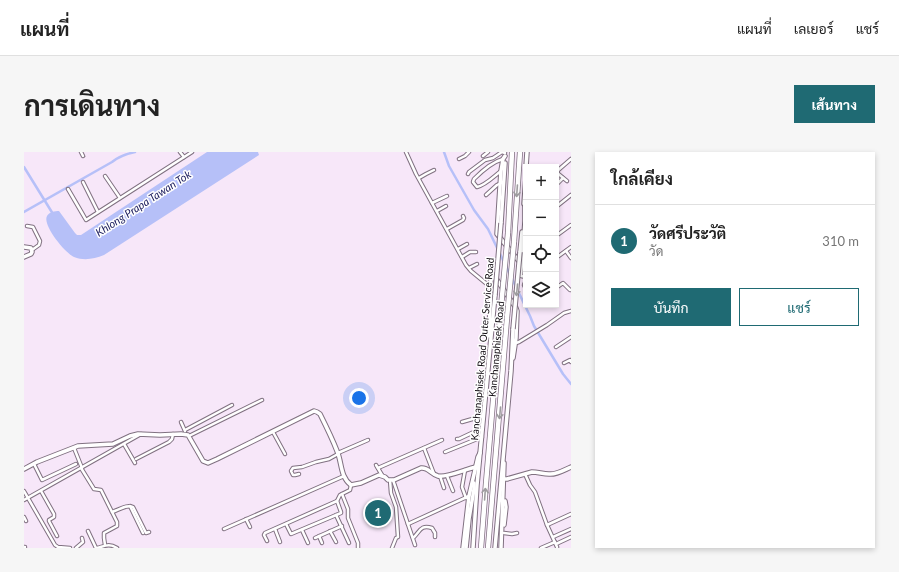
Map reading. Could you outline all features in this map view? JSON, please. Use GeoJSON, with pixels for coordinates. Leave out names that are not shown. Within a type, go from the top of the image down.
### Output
{"type":"FeatureCollection","features":[{"type":"Feature","properties":{"kind":"highway","name":"Kanchanaphisek Road"},"geometry":{"type":"LineString","coordinates":[[481,548],[508,233],[512,152]]}},
{"type":"Feature","properties":{"kind":"highway","name":"Kanchanaphisek Road"},"geometry":{"type":"LineString","coordinates":[[488,548],[514,242],[520,152]]}},
{"type":"Feature","properties":{"kind":"main road"},"geometry":{"type":"LineString","coordinates":[[526,164],[527,152]]}},
{"type":"Feature","properties":{"kind":"main road"},"geometry":{"type":"LineString","coordinates":[[505,155],[501,171],[497,234],[522,264],[523,260]]}},
{"type":"Feature","properties":{"kind":"main road","name":"Kanchanaphisek Road Outer Service Road"},"geometry":{"type":"LineString","coordinates":[[473,548],[501,223],[505,155]]}},
{"type":"Feature","properties":{"kind":"main road"},"geometry":{"type":"LineString","coordinates":[[495,548],[523,222]]}},
{"type":"Feature","properties":{"kind":"main road"},"geometry":{"type":"LineString","coordinates":[[24,247],[31,248],[32,250],[31,254],[24,257]]}},
{"type":"Feature","properties":{"kind":"main road"},"geometry":{"type":"LineString","coordinates":[[490,353],[489,327],[491,286],[492,276],[494,276],[517,311],[516,343],[511,370]]}},
{"type":"Feature","properties":{"kind":"main road"},"geometry":{"type":"LineString","coordinates":[[24,469],[78,446],[113,444],[138,434],[187,435],[203,461],[208,463],[217,460],[314,411],[320,414],[338,453],[344,476],[351,484],[361,483],[377,475],[382,475],[388,480],[391,480],[421,468],[440,476],[447,476],[476,467]]}},
{"type":"Feature","properties":{"kind":"main road"},"geometry":{"type":"LineString","coordinates":[[463,548],[468,497],[481,450]]}},
{"type":"Feature","properties":{"kind":"main road"},"geometry":{"type":"LineString","coordinates":[[502,548],[506,507],[501,492],[504,484],[503,453]]}},
{"type":"Feature","properties":{"kind":"main road"},"geometry":{"type":"LineString","coordinates":[[504,479],[536,472],[554,474],[571,467]]}},
{"type":"Feature","properties":{"kind":"main road"},"geometry":{"type":"LineString","coordinates":[[466,548],[474,489],[474,478]]}},
{"type":"Feature","properties":{"kind":"street"},"geometry":{"type":"LineString","coordinates":[[81,152],[83,156]]}},
{"type":"Feature","properties":{"kind":"street"},"geometry":{"type":"LineString","coordinates":[[180,152],[184,157]]}},
{"type":"Feature","properties":{"kind":"street"},"geometry":{"type":"LineString","coordinates":[[68,189],[86,220],[192,152]]}},
{"type":"Feature","properties":{"kind":"street"},"geometry":{"type":"LineString","coordinates":[[406,152],[462,257],[469,268],[491,286]]}},
{"type":"Feature","properties":{"kind":"street"},"geometry":{"type":"LineString","coordinates":[[459,160],[468,152]]}},
{"type":"Feature","properties":{"kind":"street"},"geometry":{"type":"LineString","coordinates":[[483,156],[488,152]]}},
{"type":"Feature","properties":{"kind":"street"},"geometry":{"type":"LineString","coordinates":[[468,174],[485,160],[502,152],[505,155],[489,166],[474,179],[473,182],[477,187],[483,186],[501,171]]}},
{"type":"Feature","properties":{"kind":"street"},"geometry":{"type":"LineString","coordinates":[[559,169],[571,159]]}},
{"type":"Feature","properties":{"kind":"street"},"geometry":{"type":"LineString","coordinates":[[419,178],[434,170]]}},
{"type":"Feature","properties":{"kind":"street"},"geometry":{"type":"LineString","coordinates":[[559,175],[567,182]]}},
{"type":"Feature","properties":{"kind":"street"},"geometry":{"type":"LineString","coordinates":[[105,176],[120,198]]}},
{"type":"Feature","properties":{"kind":"street"},"geometry":{"type":"LineString","coordinates":[[559,182],[563,178]]}},
{"type":"Feature","properties":{"kind":"street"},"geometry":{"type":"LineString","coordinates":[[83,182],[98,212]]}},
{"type":"Feature","properties":{"kind":"street"},"geometry":{"type":"LineString","coordinates":[[486,195],[497,185],[501,184]]}},
{"type":"Feature","properties":{"kind":"street"},"geometry":{"type":"LineString","coordinates":[[432,203],[447,196]]}},
{"type":"Feature","properties":{"kind":"street"},"geometry":{"type":"LineString","coordinates":[[559,205],[571,196]]}},
{"type":"Feature","properties":{"kind":"street"},"geometry":{"type":"LineString","coordinates":[[437,211],[446,206]]}},
{"type":"Feature","properties":{"kind":"street"},"geometry":{"type":"LineString","coordinates":[[447,229],[463,220],[463,216]]}},
{"type":"Feature","properties":{"kind":"street"},"geometry":{"type":"LineString","coordinates":[[559,234],[571,225]]}},
{"type":"Feature","properties":{"kind":"street"},"geometry":{"type":"LineString","coordinates":[[28,226],[33,227],[40,240],[39,245],[32,250]]}},
{"type":"Feature","properties":{"kind":"street"},"geometry":{"type":"LineString","coordinates":[[458,249],[467,244]]}},
{"type":"Feature","properties":{"kind":"street"},"geometry":{"type":"LineString","coordinates":[[559,256],[571,247]]}},
{"type":"Feature","properties":{"kind":"street"},"geometry":{"type":"LineString","coordinates":[[566,251],[571,258]]}},
{"type":"Feature","properties":{"kind":"street"},"geometry":{"type":"LineString","coordinates":[[462,257],[470,252],[476,252]]}},
{"type":"Feature","properties":{"kind":"street"},"geometry":{"type":"LineString","coordinates":[[469,268],[477,264]]}},
{"type":"Feature","properties":{"kind":"street"},"geometry":{"type":"LineString","coordinates":[[522,264],[521,276],[523,277]]}},
{"type":"Feature","properties":{"kind":"street"},"geometry":{"type":"LineString","coordinates":[[559,286],[563,283],[571,290]]}},
{"type":"Feature","properties":{"kind":"street"},"geometry":{"type":"LineString","coordinates":[[516,343],[541,329],[564,313],[571,311]]}},
{"type":"Feature","properties":{"kind":"street"},"geometry":{"type":"LineString","coordinates":[[556,347],[571,337]]}},
{"type":"Feature","properties":{"kind":"street"},"geometry":{"type":"LineString","coordinates":[[564,363],[570,360],[571,362]]}},
{"type":"Feature","properties":{"kind":"street"},"geometry":{"type":"LineString","coordinates":[[181,422],[187,435],[262,400]]}},
{"type":"Feature","properties":{"kind":"street"},"geometry":{"type":"LineString","coordinates":[[185,430],[232,405]]}},
{"type":"Feature","properties":{"kind":"street"},"geometry":{"type":"LineString","coordinates":[[462,422],[484,416]]}},
{"type":"Feature","properties":{"kind":"street"},"geometry":{"type":"LineString","coordinates":[[457,439],[476,431],[483,430]]}},
{"type":"Feature","properties":{"kind":"street"},"geometry":{"type":"LineString","coordinates":[[273,432],[285,454]]}},
{"type":"Feature","properties":{"kind":"street"},"geometry":{"type":"LineString","coordinates":[[24,500],[142,434]]}},
{"type":"Feature","properties":{"kind":"street"},"geometry":{"type":"LineString","coordinates":[[136,459],[169,442],[173,434]]}},
{"type":"Feature","properties":{"kind":"street"},"geometry":{"type":"LineString","coordinates":[[445,452],[482,437]]}},
{"type":"Feature","properties":{"kind":"street"},"geometry":{"type":"LineString","coordinates":[[299,474],[293,475],[291,471],[293,468],[302,467],[329,459],[338,453],[368,440]]}},
{"type":"Feature","properties":{"kind":"street"},"geometry":{"type":"LineString","coordinates":[[382,475],[377,466],[442,440]]}},
{"type":"Feature","properties":{"kind":"street"},"geometry":{"type":"LineString","coordinates":[[124,444],[135,463]]}},
{"type":"Feature","properties":{"kind":"street"},"geometry":{"type":"LineString","coordinates":[[74,448],[82,468],[94,489],[101,490],[117,522],[117,526],[104,533],[105,545]]}},
{"type":"Feature","properties":{"kind":"street"},"geometry":{"type":"LineString","coordinates":[[424,448],[434,474]]}},
{"type":"Feature","properties":{"kind":"street"},"geometry":{"type":"LineString","coordinates":[[34,464],[42,480],[76,464]]}},
{"type":"Feature","properties":{"kind":"street"},"geometry":{"type":"LineString","coordinates":[[408,524],[468,497],[462,487],[465,470]]}},
{"type":"Feature","properties":{"kind":"street"},"geometry":{"type":"LineString","coordinates":[[525,474],[530,486],[535,492],[547,525],[556,544]]}},
{"type":"Feature","properties":{"kind":"street"},"geometry":{"type":"LineString","coordinates":[[224,529],[344,476]]}},
{"type":"Feature","properties":{"kind":"street"},"geometry":{"type":"LineString","coordinates":[[440,476],[444,488]]}},
{"type":"Feature","properties":{"kind":"street"},"geometry":{"type":"LineString","coordinates":[[447,476],[453,491]]}},
{"type":"Feature","properties":{"kind":"street"},"geometry":{"type":"LineString","coordinates":[[391,480],[415,545]]}},
{"type":"Feature","properties":{"kind":"street"},"geometry":{"type":"LineString","coordinates":[[391,480],[391,493],[396,507],[398,537],[396,538],[392,548]]}},
{"type":"Feature","properties":{"kind":"street"},"geometry":{"type":"LineString","coordinates":[[267,541],[264,534],[337,501],[340,495],[350,490],[351,484]]}},
{"type":"Feature","properties":{"kind":"street"},"geometry":{"type":"LineString","coordinates":[[24,491],[56,545],[58,547],[70,548]]}},
{"type":"Feature","properties":{"kind":"street"},"geometry":{"type":"LineString","coordinates":[[41,491],[54,514],[54,517],[49,521],[57,536]]}},
{"type":"Feature","properties":{"kind":"street"},"geometry":{"type":"LineString","coordinates":[[342,494],[348,508],[348,518],[358,544],[358,548]]}},
{"type":"Feature","properties":{"kind":"street"},"geometry":{"type":"LineString","coordinates":[[286,524],[291,534],[336,515],[341,512],[337,501]]}},
{"type":"Feature","properties":{"kind":"street"},"geometry":{"type":"LineString","coordinates":[[112,512],[129,506],[133,507],[146,533],[150,532]]}},
{"type":"Feature","properties":{"kind":"street"},"geometry":{"type":"LineString","coordinates":[[129,506],[143,533]]}},
{"type":"Feature","properties":{"kind":"street"},"geometry":{"type":"LineString","coordinates":[[547,525],[571,514]]}},
{"type":"Feature","properties":{"kind":"street"},"geometry":{"type":"LineString","coordinates":[[336,515],[349,543]]}},
{"type":"Feature","properties":{"kind":"street"},"geometry":{"type":"LineString","coordinates":[[24,517],[26,521]]}},
{"type":"Feature","properties":{"kind":"street"},"geometry":{"type":"LineString","coordinates":[[246,519],[250,527]]}},
{"type":"Feature","properties":{"kind":"street"},"geometry":{"type":"LineString","coordinates":[[315,538],[342,526]]}},
{"type":"Feature","properties":{"kind":"street"},"geometry":{"type":"LineString","coordinates":[[413,538],[416,536],[418,531],[426,526],[432,528],[435,533],[435,537]]}},
{"type":"Feature","properties":{"kind":"street"},"geometry":{"type":"LineString","coordinates":[[275,529],[280,542]]}},
{"type":"Feature","properties":{"kind":"street"},"geometry":{"type":"LineString","coordinates":[[553,537],[571,529]]}},
{"type":"Feature","properties":{"kind":"street"},"geometry":{"type":"LineString","coordinates":[[302,530],[308,543]]}},
{"type":"Feature","properties":{"kind":"street"},"geometry":{"type":"LineString","coordinates":[[88,531],[96,548],[105,545],[112,545],[117,548]]}},
{"type":"Feature","properties":{"kind":"street"},"geometry":{"type":"LineString","coordinates":[[330,531],[336,542]]}},
{"type":"Feature","properties":{"kind":"street"},"geometry":{"type":"LineString","coordinates":[[503,534],[517,533]]}},
{"type":"Feature","properties":{"kind":"street"},"geometry":{"type":"LineString","coordinates":[[319,536],[322,543]]}},
{"type":"Feature","properties":{"kind":"street"},"geometry":{"type":"LineString","coordinates":[[541,548],[556,544],[571,537]]}},
{"type":"Feature","properties":{"kind":"street"},"geometry":{"type":"LineString","coordinates":[[76,548],[83,542],[82,538]]}},
{"type":"Feature","properties":{"kind":"water"},"geometry":{"type":"Polygon","coordinates":[[[207,152],[258,152],[259,155],[104,255],[85,259],[74,257],[60,245],[48,226],[46,220],[47,216],[52,212],[59,211],[75,233],[77,235],[81,235],[207,152]]]}},
{"type":"Feature","properties":{"kind":"waterway"},"geometry":{"type":"LineString","coordinates":[[24,212],[120,157],[135,152]]}},
{"type":"Feature","properties":{"kind":"waterway"},"geometry":{"type":"LineString","coordinates":[[444,152],[449,166],[474,210],[488,229],[534,326],[563,374],[571,384]]}},
{"type":"Feature","properties":{"kind":"waterway","name":"Khlong Prapa Tawan Tok"},"geometry":{"type":"LineString","coordinates":[[24,167],[53,214]]}},
{"type":"Feature","properties":{"kind":"place","name":"วัดศรีประวัติ"},"geometry":{"type":"Point","coordinates":[378,513]}}]}
